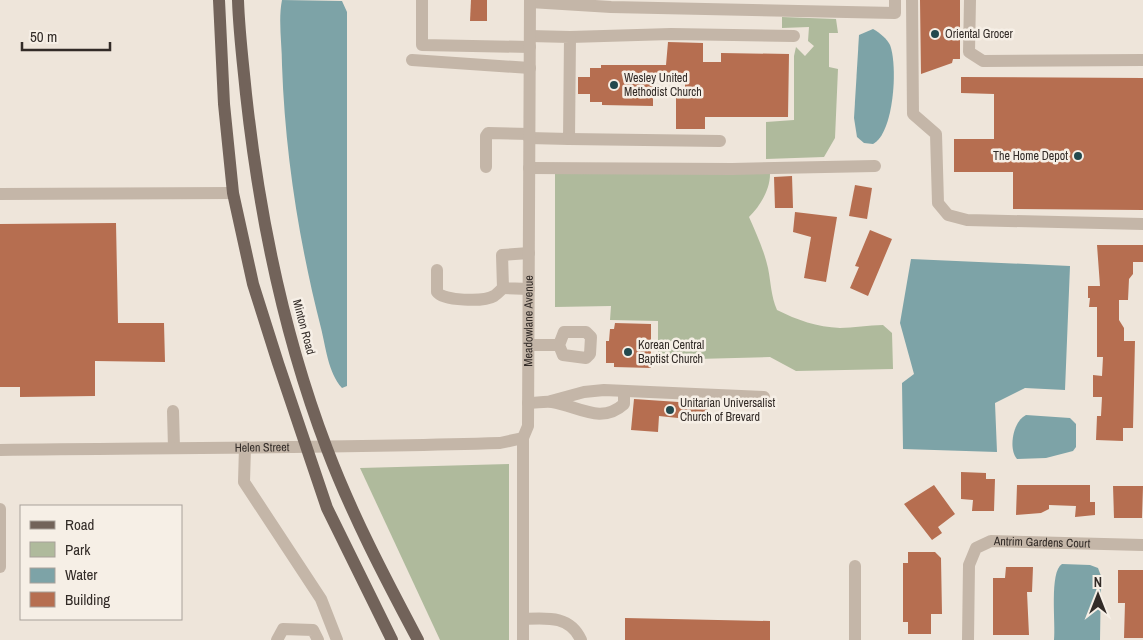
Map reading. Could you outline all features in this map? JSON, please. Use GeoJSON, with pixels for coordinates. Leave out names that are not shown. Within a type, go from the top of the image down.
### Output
{"type":"FeatureCollection","features":[{"type":"Feature","properties":{"kind":"main road"},"geometry":{"type":"LineString","coordinates":[[219,0],[224,104],[233,193],[254,284],[327,508],[392,640]]}},
{"type":"Feature","properties":{"kind":"main road","name":"Minton Road"},"geometry":{"type":"LineString","coordinates":[[238,0],[251,140],[263,212],[294,346],[326,448],[362,531],[418,640]]}},
{"type":"Feature","properties":{"kind":"street"},"geometry":{"type":"LineString","coordinates":[[422,0],[422,45],[671,34],[794,36]]}},
{"type":"Feature","properties":{"kind":"street"},"geometry":{"type":"LineString","coordinates":[[530,1],[895,12],[895,0]]}},
{"type":"Feature","properties":{"kind":"street"},"geometry":{"type":"LineString","coordinates":[[912,0],[913,114],[936,134],[938,203],[948,215],[967,220],[1143,224]]}},
{"type":"Feature","properties":{"kind":"street"},"geometry":{"type":"LineString","coordinates":[[970,0],[969,52],[983,62],[1143,60]]}},
{"type":"Feature","properties":{"kind":"street","name":"Meadowlane Avenue"},"geometry":{"type":"LineString","coordinates":[[523,640],[523,438],[528,426],[530,1]]}},
{"type":"Feature","properties":{"kind":"street"},"geometry":{"type":"LineString","coordinates":[[569,139],[570,37]]}},
{"type":"Feature","properties":{"kind":"street"},"geometry":{"type":"LineString","coordinates":[[412,60],[530,68]]}},
{"type":"Feature","properties":{"kind":"street"},"geometry":{"type":"LineString","coordinates":[[486,167],[486,136],[488,133],[569,139],[720,140]]}},
{"type":"Feature","properties":{"kind":"street"},"geometry":{"type":"LineString","coordinates":[[529,168],[752,169],[875,166]]}},
{"type":"Feature","properties":{"kind":"street"},"geometry":{"type":"LineString","coordinates":[[0,194],[233,193]]}},
{"type":"Feature","properties":{"kind":"street"},"geometry":{"type":"LineString","coordinates":[[503,288],[502,255],[529,253]]}},
{"type":"Feature","properties":{"kind":"street"},"geometry":{"type":"LineString","coordinates":[[437,270],[437,292],[444,297],[486,299],[494,296],[503,288],[529,289]]}},
{"type":"Feature","properties":{"kind":"street"},"geometry":{"type":"LineString","coordinates":[[528,345],[559,345]]}},
{"type":"Feature","properties":{"kind":"street"},"geometry":{"type":"LineString","coordinates":[[528,403],[551,402],[584,392],[624,391],[764,397]]}},
{"type":"Feature","properties":{"kind":"street"},"geometry":{"type":"LineString","coordinates":[[551,402],[601,414],[615,413],[624,404],[624,391]]}},
{"type":"Feature","properties":{"kind":"street"},"geometry":{"type":"LineString","coordinates":[[173,411],[174,448]]}},
{"type":"Feature","properties":{"kind":"street","name":"Helen Street"},"geometry":{"type":"LineString","coordinates":[[0,450],[306,446],[326,448],[500,443],[523,438]]}},
{"type":"Feature","properties":{"kind":"street"},"geometry":{"type":"LineString","coordinates":[[245,447],[244,482],[321,599],[337,640]]}},
{"type":"Feature","properties":{"kind":"street"},"geometry":{"type":"LineString","coordinates":[[0,509],[0,567]]}},
{"type":"Feature","properties":{"kind":"street","name":"Antrim Gardens Court"},"geometry":{"type":"LineString","coordinates":[[968,640],[969,565],[976,548],[991,542],[1143,545]]}},
{"type":"Feature","properties":{"kind":"street"},"geometry":{"type":"LineString","coordinates":[[855,566],[855,640]]}},
{"type":"Feature","properties":{"kind":"street"},"geometry":{"type":"LineString","coordinates":[[523,619],[556,618],[574,627],[581,640]]}},
{"type":"Feature","properties":{"kind":"street"},"geometry":{"type":"LineString","coordinates":[[277,640],[283,629],[313,630],[318,640]]}},
{"type":"Feature","properties":{"kind":"green space"},"geometry":{"type":"Polygon","coordinates":[[[782,17],[836,19],[838,33],[829,33],[829,67],[838,69],[835,138],[824,157],[766,159],[766,122],[794,120],[794,56],[796,47],[805,56],[814,46],[808,41],[809,27],[782,28],[782,17]]]}},
{"type":"Feature","properties":{"kind":"green space"},"geometry":{"type":"Polygon","coordinates":[[[555,174],[770,174],[770,180],[764,197],[749,217],[766,261],[772,295],[777,310],[792,317],[823,326],[845,328],[883,325],[892,333],[893,369],[796,371],[770,357],[658,360],[658,321],[610,320],[611,306],[555,307],[555,174]]]}},
{"type":"Feature","properties":{"kind":"green space"},"geometry":{"type":"Polygon","coordinates":[[[509,464],[509,640],[440,640],[360,468],[509,464]]]}},
{"type":"Feature","properties":{"kind":"water"},"geometry":{"type":"Polygon","coordinates":[[[282,0],[342,1],[347,12],[347,386],[342,388],[337,382],[328,360],[306,263],[294,197],[286,131],[280,24],[282,0]]]}},
{"type":"Feature","properties":{"kind":"water"},"geometry":{"type":"Polygon","coordinates":[[[873,29],[883,36],[890,45],[894,68],[894,83],[886,127],[873,144],[864,143],[857,137],[854,118],[859,35],[873,29]]]}},
{"type":"Feature","properties":{"kind":"water"},"geometry":{"type":"Polygon","coordinates":[[[911,259],[1070,266],[1065,390],[1025,388],[995,403],[997,452],[903,449],[902,383],[914,374],[900,323],[911,259]]]}},
{"type":"Feature","properties":{"kind":"water"},"geometry":{"type":"Polygon","coordinates":[[[1026,415],[1070,418],[1076,424],[1076,447],[1073,451],[1046,458],[1017,459],[1013,449],[1013,436],[1018,423],[1026,415]]]}},
{"type":"Feature","properties":{"kind":"water"},"geometry":{"type":"Polygon","coordinates":[[[1062,564],[1090,565],[1098,568],[1101,576],[1100,640],[1054,640],[1054,587],[1058,569],[1062,564]]]}},
{"type":"Feature","properties":{"kind":"building"},"geometry":{"type":"Polygon","coordinates":[[[471,0],[487,0],[487,21],[470,21],[471,0]]]}},
{"type":"Feature","properties":{"kind":"building"},"geometry":{"type":"Polygon","coordinates":[[[920,0],[960,0],[960,59],[953,59],[952,63],[921,74],[920,0]]]}},
{"type":"Feature","properties":{"kind":"building"},"geometry":{"type":"Polygon","coordinates":[[[668,42],[703,43],[703,62],[721,62],[721,53],[789,54],[788,117],[705,117],[705,129],[676,129],[676,98],[685,98],[685,74],[653,75],[653,106],[602,105],[602,102],[590,102],[590,94],[578,94],[578,77],[590,77],[590,68],[601,68],[601,65],[666,65],[668,42]]]}},
{"type":"Feature","properties":{"kind":"building","name":"The Home Depot"},"geometry":{"type":"Polygon","coordinates":[[[961,77],[1143,78],[1143,210],[1013,209],[1013,172],[954,172],[954,139],[994,139],[994,94],[961,93],[961,77]]]}},
{"type":"Feature","properties":{"kind":"building"},"geometry":{"type":"Polygon","coordinates":[[[792,176],[793,208],[775,208],[774,177],[792,176]]]}},
{"type":"Feature","properties":{"kind":"building"},"geometry":{"type":"Polygon","coordinates":[[[855,185],[872,188],[867,219],[849,216],[855,185]]]}},
{"type":"Feature","properties":{"kind":"building"},"geometry":{"type":"Polygon","coordinates":[[[795,212],[837,217],[826,282],[804,278],[811,237],[793,232],[795,212]]]}},
{"type":"Feature","properties":{"kind":"building"},"geometry":{"type":"Polygon","coordinates":[[[116,223],[118,323],[164,323],[165,362],[95,361],[95,396],[20,397],[20,387],[0,387],[0,224],[116,223]]]}},
{"type":"Feature","properties":{"kind":"building"},"geometry":{"type":"Polygon","coordinates":[[[870,230],[892,239],[868,296],[850,288],[859,267],[855,266],[870,230]]]}},
{"type":"Feature","properties":{"kind":"building"},"geometry":{"type":"Polygon","coordinates":[[[1097,245],[1143,245],[1143,262],[1133,262],[1133,274],[1129,279],[1128,300],[1119,300],[1119,320],[1124,328],[1124,341],[1135,341],[1133,428],[1123,428],[1123,441],[1096,440],[1097,416],[1101,416],[1102,397],[1093,397],[1093,375],[1102,376],[1103,357],[1097,357],[1097,307],[1089,307],[1088,286],[1100,286],[1097,245]]]}},
{"type":"Feature","properties":{"kind":"building","name":"Korean Central Baptist Church"},"geometry":{"type":"Polygon","coordinates":[[[615,323],[651,324],[651,368],[614,367],[614,363],[606,363],[606,341],[609,341],[610,329],[614,329],[615,323]]]}},
{"type":"Feature","properties":{"kind":"building","name":"Unitarian Universalist Church of Brevard"},"geometry":{"type":"Polygon","coordinates":[[[634,399],[708,404],[707,421],[659,416],[658,432],[631,430],[634,399]]]}},
{"type":"Feature","properties":{"kind":"building"},"geometry":{"type":"Polygon","coordinates":[[[961,472],[986,473],[986,479],[995,479],[994,511],[972,511],[973,500],[961,499],[961,472]]]}},
{"type":"Feature","properties":{"kind":"building"},"geometry":{"type":"Polygon","coordinates":[[[934,485],[955,514],[938,527],[942,533],[932,540],[904,504],[934,485]]]}},
{"type":"Feature","properties":{"kind":"building"},"geometry":{"type":"Polygon","coordinates":[[[1017,485],[1090,485],[1090,502],[1095,502],[1095,515],[1075,517],[1076,506],[1049,505],[1049,509],[1041,513],[1016,515],[1017,485]]]}},
{"type":"Feature","properties":{"kind":"building"},"geometry":{"type":"Polygon","coordinates":[[[1113,486],[1143,486],[1142,518],[1114,518],[1113,486]]]}},
{"type":"Feature","properties":{"kind":"building"},"geometry":{"type":"Polygon","coordinates":[[[908,552],[935,552],[941,558],[942,614],[931,614],[931,634],[908,634],[908,622],[903,622],[903,563],[908,563],[908,552]]]}},
{"type":"Feature","properties":{"kind":"building"},"geometry":{"type":"Polygon","coordinates":[[[1006,567],[1033,567],[1032,592],[1027,592],[1029,635],[993,635],[993,578],[1005,578],[1006,567]]]}},
{"type":"Feature","properties":{"kind":"building"},"geometry":{"type":"Polygon","coordinates":[[[1118,570],[1143,570],[1143,638],[1124,638],[1125,603],[1118,603],[1118,570]]]}},
{"type":"Feature","properties":{"kind":"building"},"geometry":{"type":"Polygon","coordinates":[[[625,618],[770,621],[770,640],[625,640],[625,618]]]}},
{"type":"Feature","properties":{"kind":"place","name":"Oriental Grocer"},"geometry":{"type":"Point","coordinates":[935,34]}},
{"type":"Feature","properties":{"kind":"place","name":"Wesley United Methodist Church"},"geometry":{"type":"Point","coordinates":[614,85]}},
{"type":"Feature","properties":{"kind":"place","name":"The Home Depot"},"geometry":{"type":"Point","coordinates":[1078,156]}},
{"type":"Feature","properties":{"kind":"place","name":"Korean Central Baptist Church"},"geometry":{"type":"Point","coordinates":[628,352]}},
{"type":"Feature","properties":{"kind":"place","name":"Unitarian Universalist Church of Brevard"},"geometry":{"type":"Point","coordinates":[670,410]}}]}
